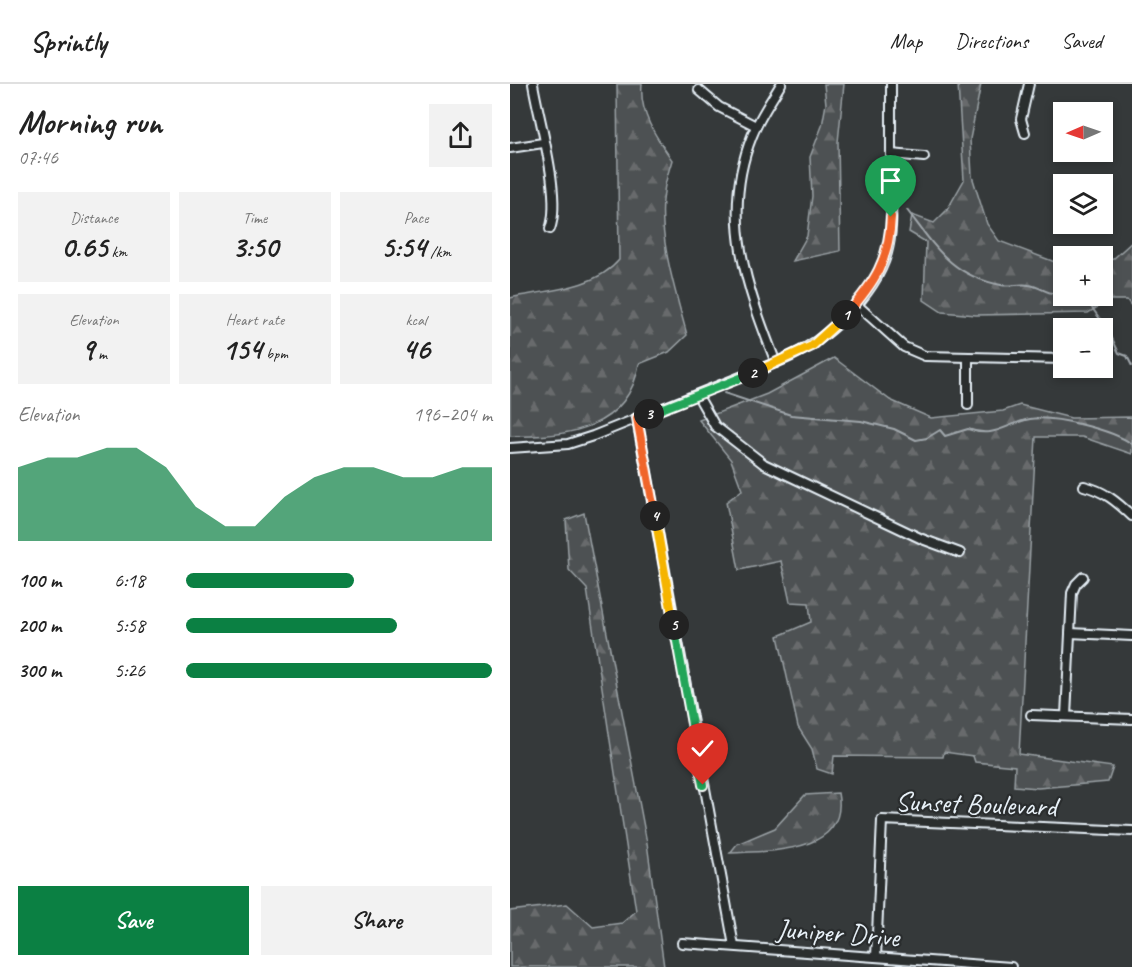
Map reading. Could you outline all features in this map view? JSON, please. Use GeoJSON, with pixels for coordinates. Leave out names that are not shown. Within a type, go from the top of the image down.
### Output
{"type":"FeatureCollection","features":[{"type":"Feature","properties":{"kind":"street"},"geometry":{"type":"LineString","coordinates":[[533,84],[555,212],[550,229]]}},
{"type":"Feature","properties":{"kind":"street"},"geometry":{"type":"LineString","coordinates":[[776,363],[744,278],[738,235],[740,186],[748,148],[756,126],[781,84]]}},
{"type":"Feature","properties":{"kind":"street"},"geometry":{"type":"LineString","coordinates":[[510,448],[568,444],[698,396],[807,349],[826,336],[855,304],[883,265],[888,250],[891,84]]}},
{"type":"Feature","properties":{"kind":"street"},"geometry":{"type":"LineString","coordinates":[[1024,133],[1021,119],[1029,84]]}},
{"type":"Feature","properties":{"kind":"street"},"geometry":{"type":"LineString","coordinates":[[699,90],[719,107],[756,126]]}},
{"type":"Feature","properties":{"kind":"street"},"geometry":{"type":"LineString","coordinates":[[510,148],[543,142]]}},
{"type":"Feature","properties":{"kind":"street"},"geometry":{"type":"LineString","coordinates":[[891,154],[924,157]]}},
{"type":"Feature","properties":{"kind":"street"},"geometry":{"type":"LineString","coordinates":[[855,304],[909,350],[935,358],[1053,359]]}},
{"type":"Feature","properties":{"kind":"street"},"geometry":{"type":"LineString","coordinates":[[968,405],[969,358]]}},
{"type":"Feature","properties":{"kind":"street"},"geometry":{"type":"LineString","coordinates":[[698,396],[715,426],[764,464],[922,539],[960,553]]}},
{"type":"Feature","properties":{"kind":"street","name":"Juniper Drive"},"geometry":{"type":"LineString","coordinates":[[637,418],[734,946]]}},
{"type":"Feature","properties":{"kind":"street"},"geometry":{"type":"LineString","coordinates":[[1084,486],[1101,490],[1132,516]]}},
{"type":"Feature","properties":{"kind":"street"},"geometry":{"type":"LineString","coordinates":[[1066,716],[1072,593],[1083,577]]}},
{"type":"Feature","properties":{"kind":"street"},"geometry":{"type":"LineString","coordinates":[[1070,633],[1132,636]]}},
{"type":"Feature","properties":{"kind":"street"},"geometry":{"type":"LineString","coordinates":[[1031,715],[1132,719]]}},
{"type":"Feature","properties":{"kind":"street","name":"Sunset Boulevard"},"geometry":{"type":"LineString","coordinates":[[876,957],[882,820],[1132,831]]}},
{"type":"Feature","properties":{"kind":"street","name":"Juniper Drive"},"geometry":{"type":"LineString","coordinates":[[682,943],[1011,967]]}},
{"type":"Feature","properties":{"kind":"green space"},"geometry":{"type":"Polygon","coordinates":[[[617,84],[642,84],[646,115],[672,160],[666,180],[663,227],[673,283],[687,335],[669,352],[639,364],[633,386],[622,403],[608,416],[573,431],[552,435],[510,436],[510,298],[583,283],[609,270],[619,260],[617,84]]]}},
{"type":"Feature","properties":{"kind":"green space"},"geometry":{"type":"Polygon","coordinates":[[[824,84],[844,84],[838,142],[840,251],[793,261],[807,236],[812,196],[810,157],[822,126],[826,104],[824,84]]]}},
{"type":"Feature","properties":{"kind":"green space"},"geometry":{"type":"Polygon","coordinates":[[[958,84],[981,84],[970,139],[972,176],[987,224],[999,241],[1053,261],[1053,306],[1099,306],[1088,313],[976,315],[942,312],[924,300],[926,242],[909,232],[912,215],[934,223],[947,210],[964,180],[958,84]]]}},
{"type":"Feature","properties":{"kind":"green space"},"geometry":{"type":"Polygon","coordinates":[[[1132,242],[1132,307],[1127,300],[1113,300],[1113,259],[1132,242]]]}},
{"type":"Feature","properties":{"kind":"green space"},"geometry":{"type":"Polygon","coordinates":[[[834,358],[890,400],[931,418],[1003,411],[1020,405],[1071,418],[1132,417],[1132,454],[1082,437],[1036,437],[1019,754],[1113,767],[1108,782],[1038,788],[1014,786],[1015,766],[975,762],[973,756],[944,752],[943,757],[834,756],[832,774],[817,769],[812,749],[798,727],[778,636],[811,622],[809,603],[790,602],[781,561],[739,570],[726,502],[742,490],[731,460],[699,420],[767,394],[834,358]]]}},
{"type":"Feature","properties":{"kind":"green space"},"geometry":{"type":"Polygon","coordinates":[[[584,513],[647,843],[664,967],[510,967],[510,911],[567,904],[593,927],[622,923],[636,911],[587,589],[569,570],[566,520],[584,513]]]}},
{"type":"Feature","properties":{"kind":"green space"},"geometry":{"type":"Polygon","coordinates":[[[838,793],[838,813],[832,828],[819,838],[803,845],[784,849],[730,853],[737,844],[775,828],[805,795],[838,793]]]}},
{"type":"Feature","properties":{"kind":"waterway"},"geometry":{"type":"LineString","coordinates":[[907,210],[946,258],[970,275],[1001,285],[1034,286],[1053,294]]}},
{"type":"Feature","properties":{"kind":"waterway"},"geometry":{"type":"LineString","coordinates":[[1091,306],[1108,330],[1119,353],[1127,356],[1132,366]]}},
{"type":"Feature","properties":{"kind":"waterway"},"geometry":{"type":"LineString","coordinates":[[724,393],[791,415],[861,421],[894,429],[916,440],[927,438],[940,430],[945,436],[968,429],[977,432],[992,432],[1021,421],[1040,418],[1067,421],[1097,429],[1132,444]]}},
{"type":"Feature","properties":{"kind":"route"},"geometry":{"type":"LineString","coordinates":[[703,785],[637,418],[698,396],[785,359],[812,346],[826,336],[855,304],[883,265],[888,250],[891,217]]}}]}
